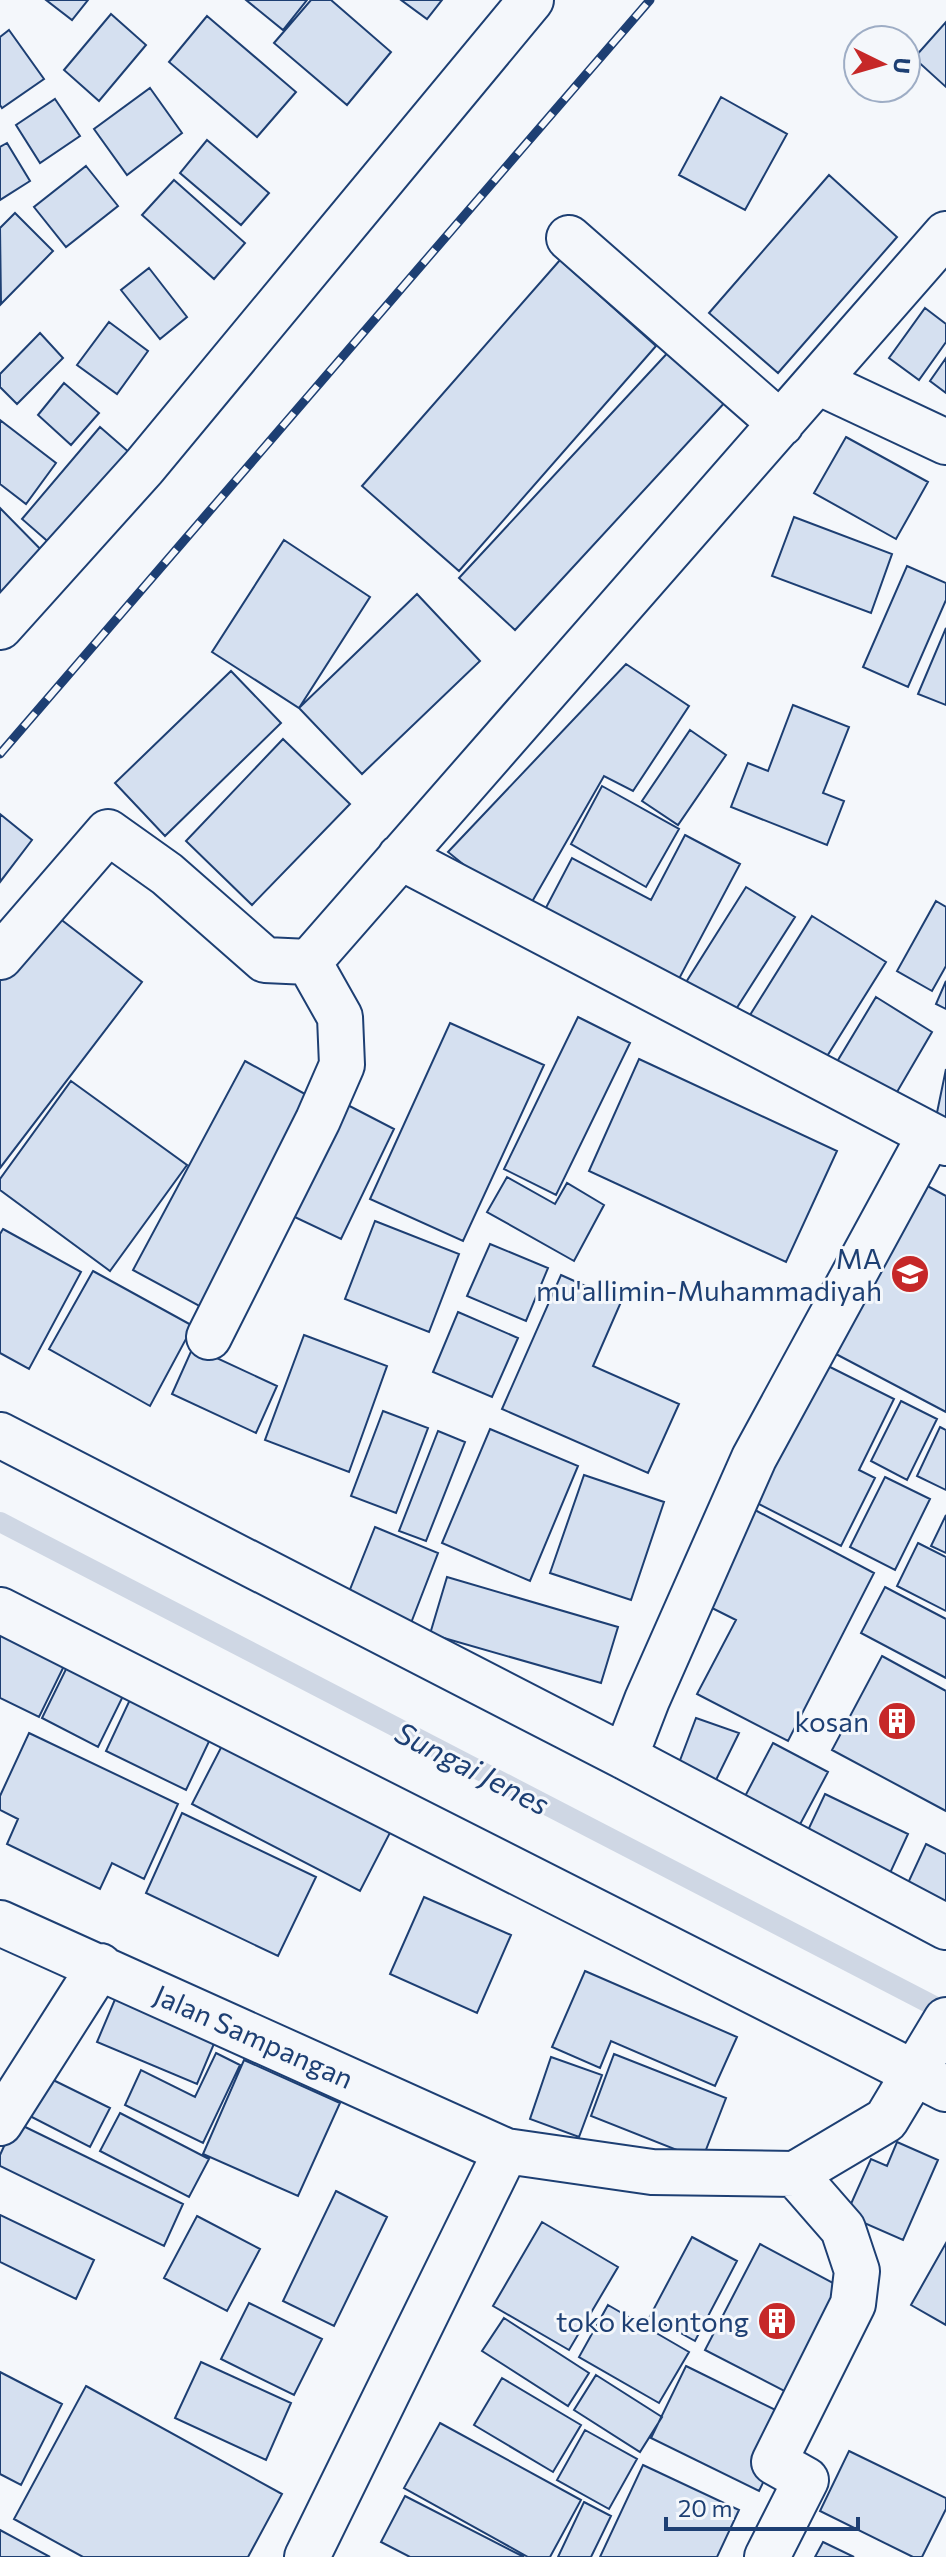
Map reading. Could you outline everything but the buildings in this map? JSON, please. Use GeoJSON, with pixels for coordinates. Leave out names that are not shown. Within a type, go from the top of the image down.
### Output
{"type":"FeatureCollection","features":[{"type":"Feature","properties":{"kind":"street"},"geometry":{"type":"LineString","coordinates":[[0,627],[144,467],[531,0]]}},
{"type":"Feature","properties":{"kind":"street"},"geometry":{"type":"LineString","coordinates":[[309,962],[946,234]]}},
{"type":"Feature","properties":{"kind":"street"},"geometry":{"type":"LineString","coordinates":[[569,238],[781,424]]}},
{"type":"Feature","properties":{"kind":"street"},"geometry":{"type":"LineString","coordinates":[[818,382],[946,442]]}},
{"type":"Feature","properties":{"kind":"street"},"geometry":{"type":"LineString","coordinates":[[0,957],[108,832],[167,874],[265,960],[309,962]]}},
{"type":"Feature","properties":{"kind":"street"},"geometry":{"type":"LineString","coordinates":[[400,857],[938,1139],[754,1458],[625,1757]]}},
{"type":"Feature","properties":{"kind":"street"},"geometry":{"type":"LineString","coordinates":[[209,1337],[318,1120],[342,1065],[340,1017],[309,962]]}},
{"type":"Feature","properties":{"kind":"street"},"geometry":{"type":"LineString","coordinates":[[0,1435],[625,1757],[946,1927]]}},
{"type":"Feature","properties":{"kind":"street"},"geometry":{"type":"LineString","coordinates":[[0,1610],[934,2058],[886,2120],[795,2174],[843,2229],[857,2271],[853,2304],[774,2462],[806,2480],[767,2557]]}},
{"type":"Feature","properties":{"kind":"street","name":"Jalan Sampangan"},"geometry":{"type":"LineString","coordinates":[[0,1923],[506,2151],[652,2172],[795,2174]]}},
{"type":"Feature","properties":{"kind":"street"},"geometry":{"type":"LineString","coordinates":[[0,2123],[100,1966]]}},
{"type":"Feature","properties":{"kind":"street"},"geometry":{"type":"LineString","coordinates":[[307,2557],[506,2151]]}},
{"type":"Feature","properties":{"kind":"waterway","name":"Sungai Jenes"},"geometry":{"type":"LineString","coordinates":[[0,1522],[946,2012]]}},
{"type":"Feature","properties":{"kind":"railway"},"geometry":{"type":"LineString","coordinates":[[0,754],[650,0]]}},
{"type":"Feature","properties":{"kind":"place","name":"MA mu'allimin-Muhammadiyah"},"geometry":{"type":"Point","coordinates":[910,1274]}},
{"type":"Feature","properties":{"kind":"place","name":"kosan"},"geometry":{"type":"Point","coordinates":[897,1721]}},
{"type":"Feature","properties":{"kind":"place","name":"toko kelontong"},"geometry":{"type":"Point","coordinates":[777,2321]}}]}
